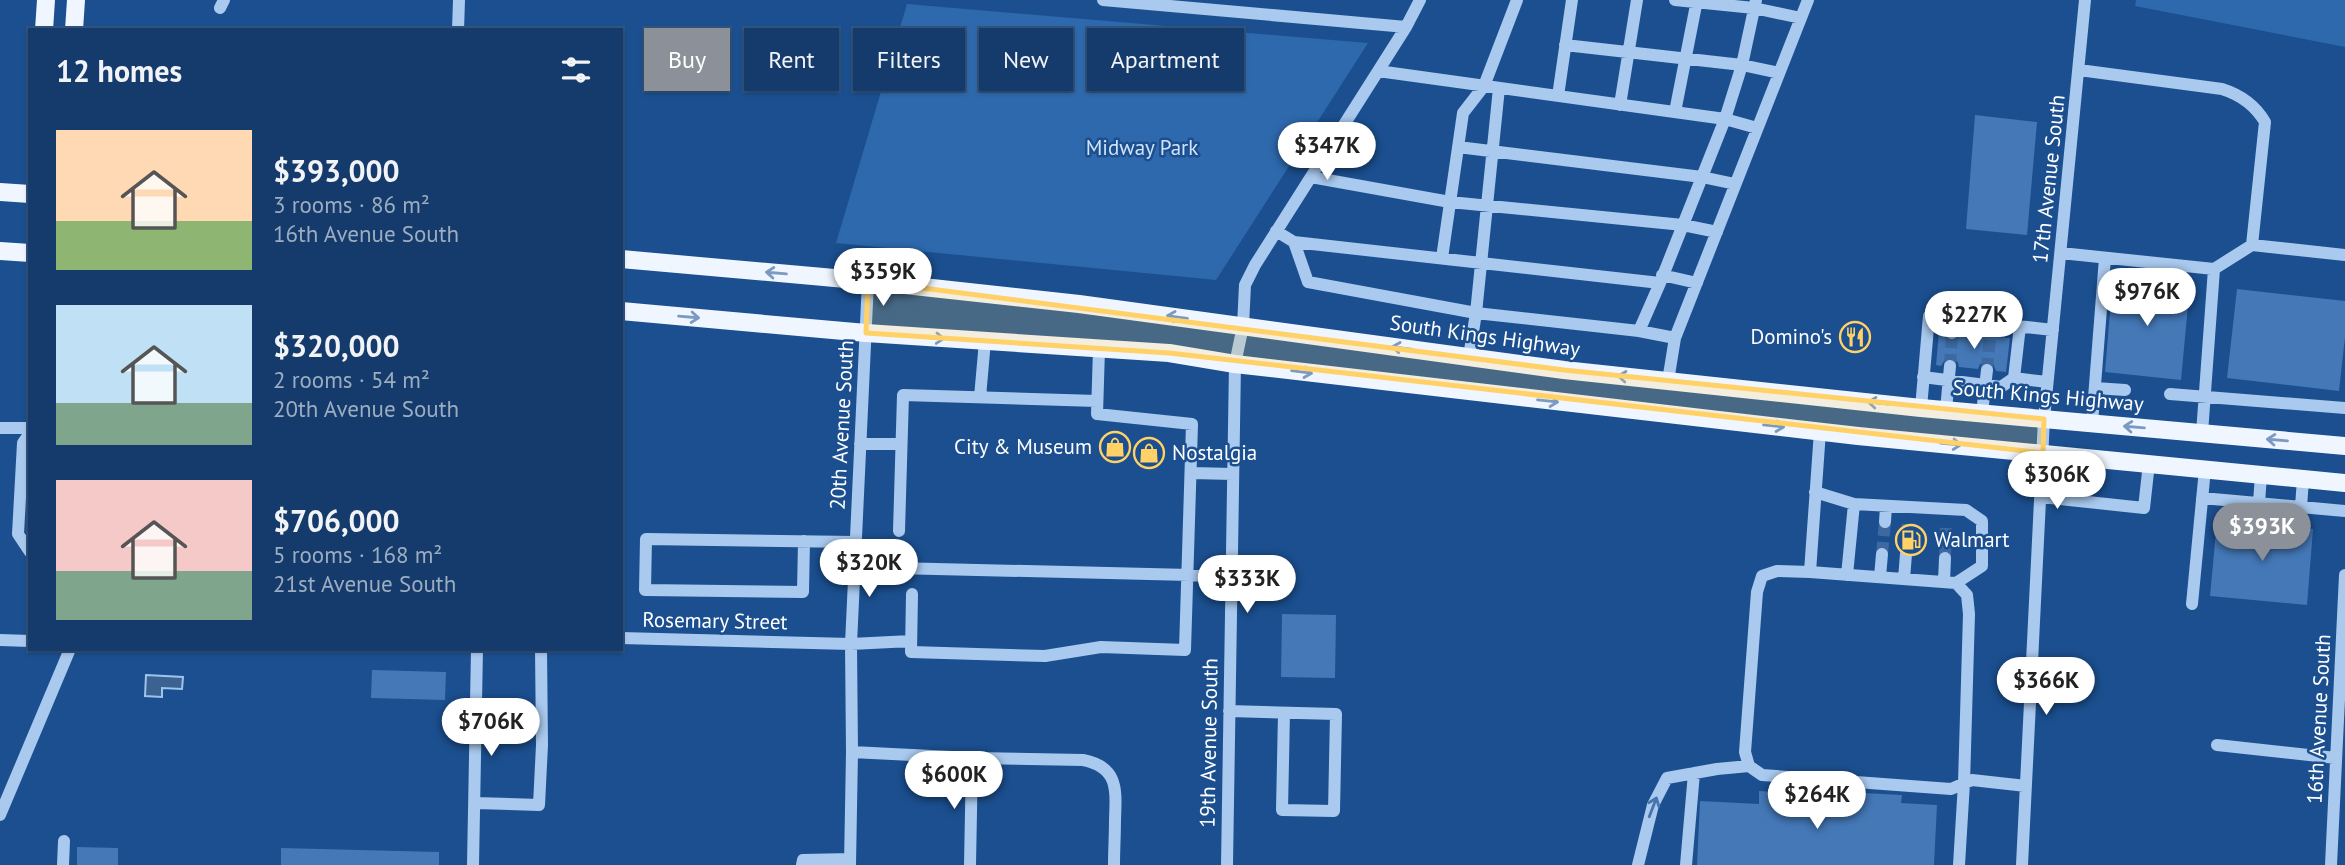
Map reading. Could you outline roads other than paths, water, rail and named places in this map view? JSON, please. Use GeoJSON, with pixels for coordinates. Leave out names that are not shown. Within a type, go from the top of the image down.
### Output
{"type":"FeatureCollection","features":[{"type":"Feature","properties":{"kind":"main road"},"geometry":{"type":"LineString","coordinates":[[44,28],[46,0]]}},
{"type":"Feature","properties":{"kind":"main road"},"geometry":{"type":"LineString","coordinates":[[74,28],[76,0]]}},
{"type":"Feature","properties":{"kind":"main road"},"geometry":{"type":"LineString","coordinates":[[0,191],[28,194]]}},
{"type":"Feature","properties":{"kind":"main road"},"geometry":{"type":"LineString","coordinates":[[0,250],[28,253]]}},
{"type":"Feature","properties":{"kind":"main road","name":"South Kings Highway"},"geometry":{"type":"LineString","coordinates":[[623,259],[868,281],[1080,304],[1668,381],[1921,408],[2345,446]]}},
{"type":"Feature","properties":{"kind":"main road"},"geometry":{"type":"LineString","coordinates":[[623,311],[866,333],[1169,354],[1235,364],[1820,431],[2345,483]]}},
{"type":"Feature","properties":{"kind":"street"},"geometry":{"type":"LineString","coordinates":[[458,28],[459,0]]}},
{"type":"Feature","properties":{"kind":"street"},"geometry":{"type":"LineString","coordinates":[[1104,0],[1406,27]]}},
{"type":"Feature","properties":{"kind":"street","name":"19th Avenue South"},"geometry":{"type":"LineString","coordinates":[[1227,865],[1235,364],[1242,326],[1245,285],[1276,231],[1406,27],[1420,0]]}},
{"type":"Feature","properties":{"kind":"street"},"geometry":{"type":"LineString","coordinates":[[1442,258],[1463,113],[1483,86],[1517,0]]}},
{"type":"Feature","properties":{"kind":"street"},"geometry":{"type":"LineString","coordinates":[[1558,96],[1572,0]]}},
{"type":"Feature","properties":{"kind":"street"},"geometry":{"type":"LineString","coordinates":[[1620,104],[1637,0]]}},
{"type":"Feature","properties":{"kind":"street"},"geometry":{"type":"LineString","coordinates":[[1675,0],[1755,4],[1801,18]]}},
{"type":"Feature","properties":{"kind":"street"},"geometry":{"type":"LineString","coordinates":[[1668,381],[1675,338],[1808,0]]}},
{"type":"Feature","properties":{"kind":"street","name":"17th Avenue South"},"geometry":{"type":"LineString","coordinates":[[2022,865],[2044,419],[2085,0]]}},
{"type":"Feature","properties":{"kind":"street"},"geometry":{"type":"LineString","coordinates":[[1675,112],[1697,1]]}},
{"type":"Feature","properties":{"kind":"street"},"geometry":{"type":"LineString","coordinates":[[1639,331],[1726,120],[1742,65],[1755,4]]}},
{"type":"Feature","properties":{"kind":"street"},"geometry":{"type":"LineString","coordinates":[[1565,45],[1742,65],[1779,73]]}},
{"type":"Feature","properties":{"kind":"street"},"geometry":{"type":"LineString","coordinates":[[2079,70],[2222,89],[2238,94],[2258,110],[2265,121],[2252,245]]}},
{"type":"Feature","properties":{"kind":"street"},"geometry":{"type":"LineString","coordinates":[[1378,71],[1675,112],[1757,128]]}},
{"type":"Feature","properties":{"kind":"street"},"geometry":{"type":"LineString","coordinates":[[1469,357],[1499,88]]}},
{"type":"Feature","properties":{"kind":"street"},"geometry":{"type":"LineString","coordinates":[[1458,147],[1702,177],[1735,184]]}},
{"type":"Feature","properties":{"kind":"street"},"geometry":{"type":"LineString","coordinates":[[1311,177],[1451,202],[1683,225],[1717,232]]}},
{"type":"Feature","properties":{"kind":"street"},"geometry":{"type":"LineString","coordinates":[[1276,231],[1294,242],[1697,283]]}},
{"type":"Feature","properties":{"kind":"street"},"geometry":{"type":"LineString","coordinates":[[1294,242],[1308,282],[1476,313],[1639,331],[1675,338]]}},
{"type":"Feature","properties":{"kind":"street"},"geometry":{"type":"LineString","coordinates":[[2061,253],[2214,269],[2252,245],[2345,255]]}},
{"type":"Feature","properties":{"kind":"street"},"geometry":{"type":"LineString","coordinates":[[2092,423],[2105,258]]}},
{"type":"Feature","properties":{"kind":"street"},"geometry":{"type":"LineString","coordinates":[[2202,433],[2214,269]]}},
{"type":"Feature","properties":{"kind":"street","name":"20th Avenue South"},"geometry":{"type":"LineString","coordinates":[[850,862],[851,644],[868,281]]}},
{"type":"Feature","properties":{"kind":"street"},"geometry":{"type":"LineString","coordinates":[[1921,408],[1929,316],[1953,319],[1990,330],[2020,326],[2053,330]]}},
{"type":"Feature","properties":{"kind":"street"},"geometry":{"type":"LineString","coordinates":[[1952,333],[1953,319]]}},
{"type":"Feature","properties":{"kind":"street"},"geometry":{"type":"LineString","coordinates":[[2014,378],[2020,326]]}},
{"type":"Feature","properties":{"kind":"street"},"geometry":{"type":"LineString","coordinates":[[980,397],[985,341]]}},
{"type":"Feature","properties":{"kind":"street"},"geometry":{"type":"LineString","coordinates":[[912,594],[911,652],[1045,656],[1101,647],[1185,650],[1192,424],[1097,414],[1099,349]]}},
{"type":"Feature","properties":{"kind":"street"},"geometry":{"type":"LineString","coordinates":[[1946,410],[1950,366]]}},
{"type":"Feature","properties":{"kind":"street"},"geometry":{"type":"LineString","coordinates":[[1982,413],[1987,370]]}},
{"type":"Feature","properties":{"kind":"street"},"geometry":{"type":"LineString","coordinates":[[1923,377],[2001,387],[2014,378],[2048,382]]}},
{"type":"Feature","properties":{"kind":"street"},"geometry":{"type":"LineString","coordinates":[[2095,388],[2125,390]]}},
{"type":"Feature","properties":{"kind":"street"},"geometry":{"type":"LineString","coordinates":[[2170,394],[2345,408]]}},
{"type":"Feature","properties":{"kind":"street"},"geometry":{"type":"LineString","coordinates":[[899,531],[903,395],[1097,401]]}},
{"type":"Feature","properties":{"kind":"street"},"geometry":{"type":"LineString","coordinates":[[0,428],[28,431]]}},
{"type":"Feature","properties":{"kind":"street"},"geometry":{"type":"LineString","coordinates":[[1810,572],[1820,431]]}},
{"type":"Feature","properties":{"kind":"street"},"geometry":{"type":"LineString","coordinates":[[28,434],[23,443],[18,534],[28,549]]}},
{"type":"Feature","properties":{"kind":"street"},"geometry":{"type":"LineString","coordinates":[[860,444],[901,444]]}},
{"type":"Feature","properties":{"kind":"street"},"geometry":{"type":"LineString","coordinates":[[2041,497],[2144,508],[2149,463]]}},
{"type":"Feature","properties":{"kind":"street"},"geometry":{"type":"LineString","coordinates":[[2192,604],[2205,469]]}},
{"type":"Feature","properties":{"kind":"street"},"geometry":{"type":"LineString","coordinates":[[1191,473],[1233,474]]}},
{"type":"Feature","properties":{"kind":"street"},"geometry":{"type":"LineString","coordinates":[[2259,503],[2261,475]]}},
{"type":"Feature","properties":{"kind":"street"},"geometry":{"type":"LineString","coordinates":[[2301,507],[2302,479]]}},
{"type":"Feature","properties":{"kind":"street"},"geometry":{"type":"LineString","coordinates":[[1815,492],[1854,504],[1965,510],[1982,521],[1982,566],[1950,582],[1810,572],[1777,571],[1762,576],[1757,592],[1745,751],[1749,766],[1762,775],[1951,789],[1972,780],[2026,786]]}},
{"type":"Feature","properties":{"kind":"street"},"geometry":{"type":"LineString","coordinates":[[2203,498],[2345,511]]}},
{"type":"Feature","properties":{"kind":"street"},"geometry":{"type":"LineString","coordinates":[[1847,575],[1854,504]]}},
{"type":"Feature","properties":{"kind":"street"},"geometry":{"type":"LineString","coordinates":[[1885,522],[1886,506]]}},
{"type":"Feature","properties":{"kind":"street"},"geometry":{"type":"LineString","coordinates":[[1908,522],[1909,507]]}},
{"type":"Feature","properties":{"kind":"street"},"geometry":{"type":"LineString","coordinates":[[1946,524],[1947,509]]}},
{"type":"Feature","properties":{"kind":"street"},"geometry":{"type":"LineString","coordinates":[[804,541],[803,593],[645,590],[646,539],[804,541],[855,542]]}},
{"type":"Feature","properties":{"kind":"street"},"geometry":{"type":"LineString","coordinates":[[1880,577],[1882,554]]}},
{"type":"Feature","properties":{"kind":"street"},"geometry":{"type":"LineString","coordinates":[[1905,579],[1906,554]]}},
{"type":"Feature","properties":{"kind":"street"},"geometry":{"type":"LineString","coordinates":[[1945,558],[1950,582],[1967,596],[1969,614],[1959,865]]}},
{"type":"Feature","properties":{"kind":"street"},"geometry":{"type":"LineString","coordinates":[[854,567],[1231,576]]}},
{"type":"Feature","properties":{"kind":"street","name":"16th Avenue South"},"geometry":{"type":"LineString","coordinates":[[2331,865],[2340,783],[2336,758],[2345,575]]}},
{"type":"Feature","properties":{"kind":"street","name":"Rosemary Street"},"geometry":{"type":"LineString","coordinates":[[623,638],[851,644],[911,641]]}},
{"type":"Feature","properties":{"kind":"street"},"geometry":{"type":"LineString","coordinates":[[0,640],[28,640]]}},
{"type":"Feature","properties":{"kind":"street"},"geometry":{"type":"LineString","coordinates":[[0,815],[69,651]]}},
{"type":"Feature","properties":{"kind":"street"},"geometry":{"type":"LineString","coordinates":[[473,865],[477,651]]}},
{"type":"Feature","properties":{"kind":"street"},"geometry":{"type":"LineString","coordinates":[[475,803],[539,805],[542,745],[541,651]]}},
{"type":"Feature","properties":{"kind":"street"},"geometry":{"type":"LineString","coordinates":[[1229,711],[1336,713],[1334,811],[1282,810],[1284,713]]}},
{"type":"Feature","properties":{"kind":"street"},"geometry":{"type":"LineString","coordinates":[[2217,745],[2336,758]]}},
{"type":"Feature","properties":{"kind":"street"},"geometry":{"type":"LineString","coordinates":[[852,752],[1083,760],[1102,766],[1113,779],[1115,786],[1114,865]]}},
{"type":"Feature","properties":{"kind":"street"},"geometry":{"type":"LineString","coordinates":[[970,865],[972,758]]}},
{"type":"Feature","properties":{"kind":"street"},"geometry":{"type":"LineString","coordinates":[[1637,865],[1653,805],[1667,778],[1749,766]]}},
{"type":"Feature","properties":{"kind":"street"},"geometry":{"type":"LineString","coordinates":[[1686,865],[1694,773]]}},
{"type":"Feature","properties":{"kind":"street"},"geometry":{"type":"LineString","coordinates":[[63,865],[64,841]]}},
{"type":"Feature","properties":{"kind":"street"},"geometry":{"type":"LineString","coordinates":[[802,865],[803,860],[850,862]]}},
{"type":"Feature","properties":{"kind":"tunnel"},"geometry":{"type":"LineString","coordinates":[[1950,366],[1952,333]]}},
{"type":"Feature","properties":{"kind":"tunnel"},"geometry":{"type":"LineString","coordinates":[[1987,370],[1990,336]]}},
{"type":"Feature","properties":{"kind":"tunnel"},"geometry":{"type":"LineString","coordinates":[[1882,554],[1885,522]]}},
{"type":"Feature","properties":{"kind":"tunnel"},"geometry":{"type":"LineString","coordinates":[[1906,554],[1908,522]]}},
{"type":"Feature","properties":{"kind":"tunnel"},"geometry":{"type":"LineString","coordinates":[[1945,558],[1946,524]]}},
{"type":"Feature","properties":{"kind":"place","name":"Domino's"},"geometry":{"type":"Point","coordinates":[1855,337]}},
{"type":"Feature","properties":{"kind":"place","name":"City & Museum"},"geometry":{"type":"Point","coordinates":[1115,447]}},
{"type":"Feature","properties":{"kind":"place","name":"Nostalgia"},"geometry":{"type":"Point","coordinates":[1149,453]}},
{"type":"Feature","properties":{"kind":"place","name":"Walmart"},"geometry":{"type":"Point","coordinates":[1911,540]}},
{"type":"Feature","properties":{"kind":"park label","name":"Midway Park"},"geometry":{"type":"Point","coordinates":[1142,148]}}]}
